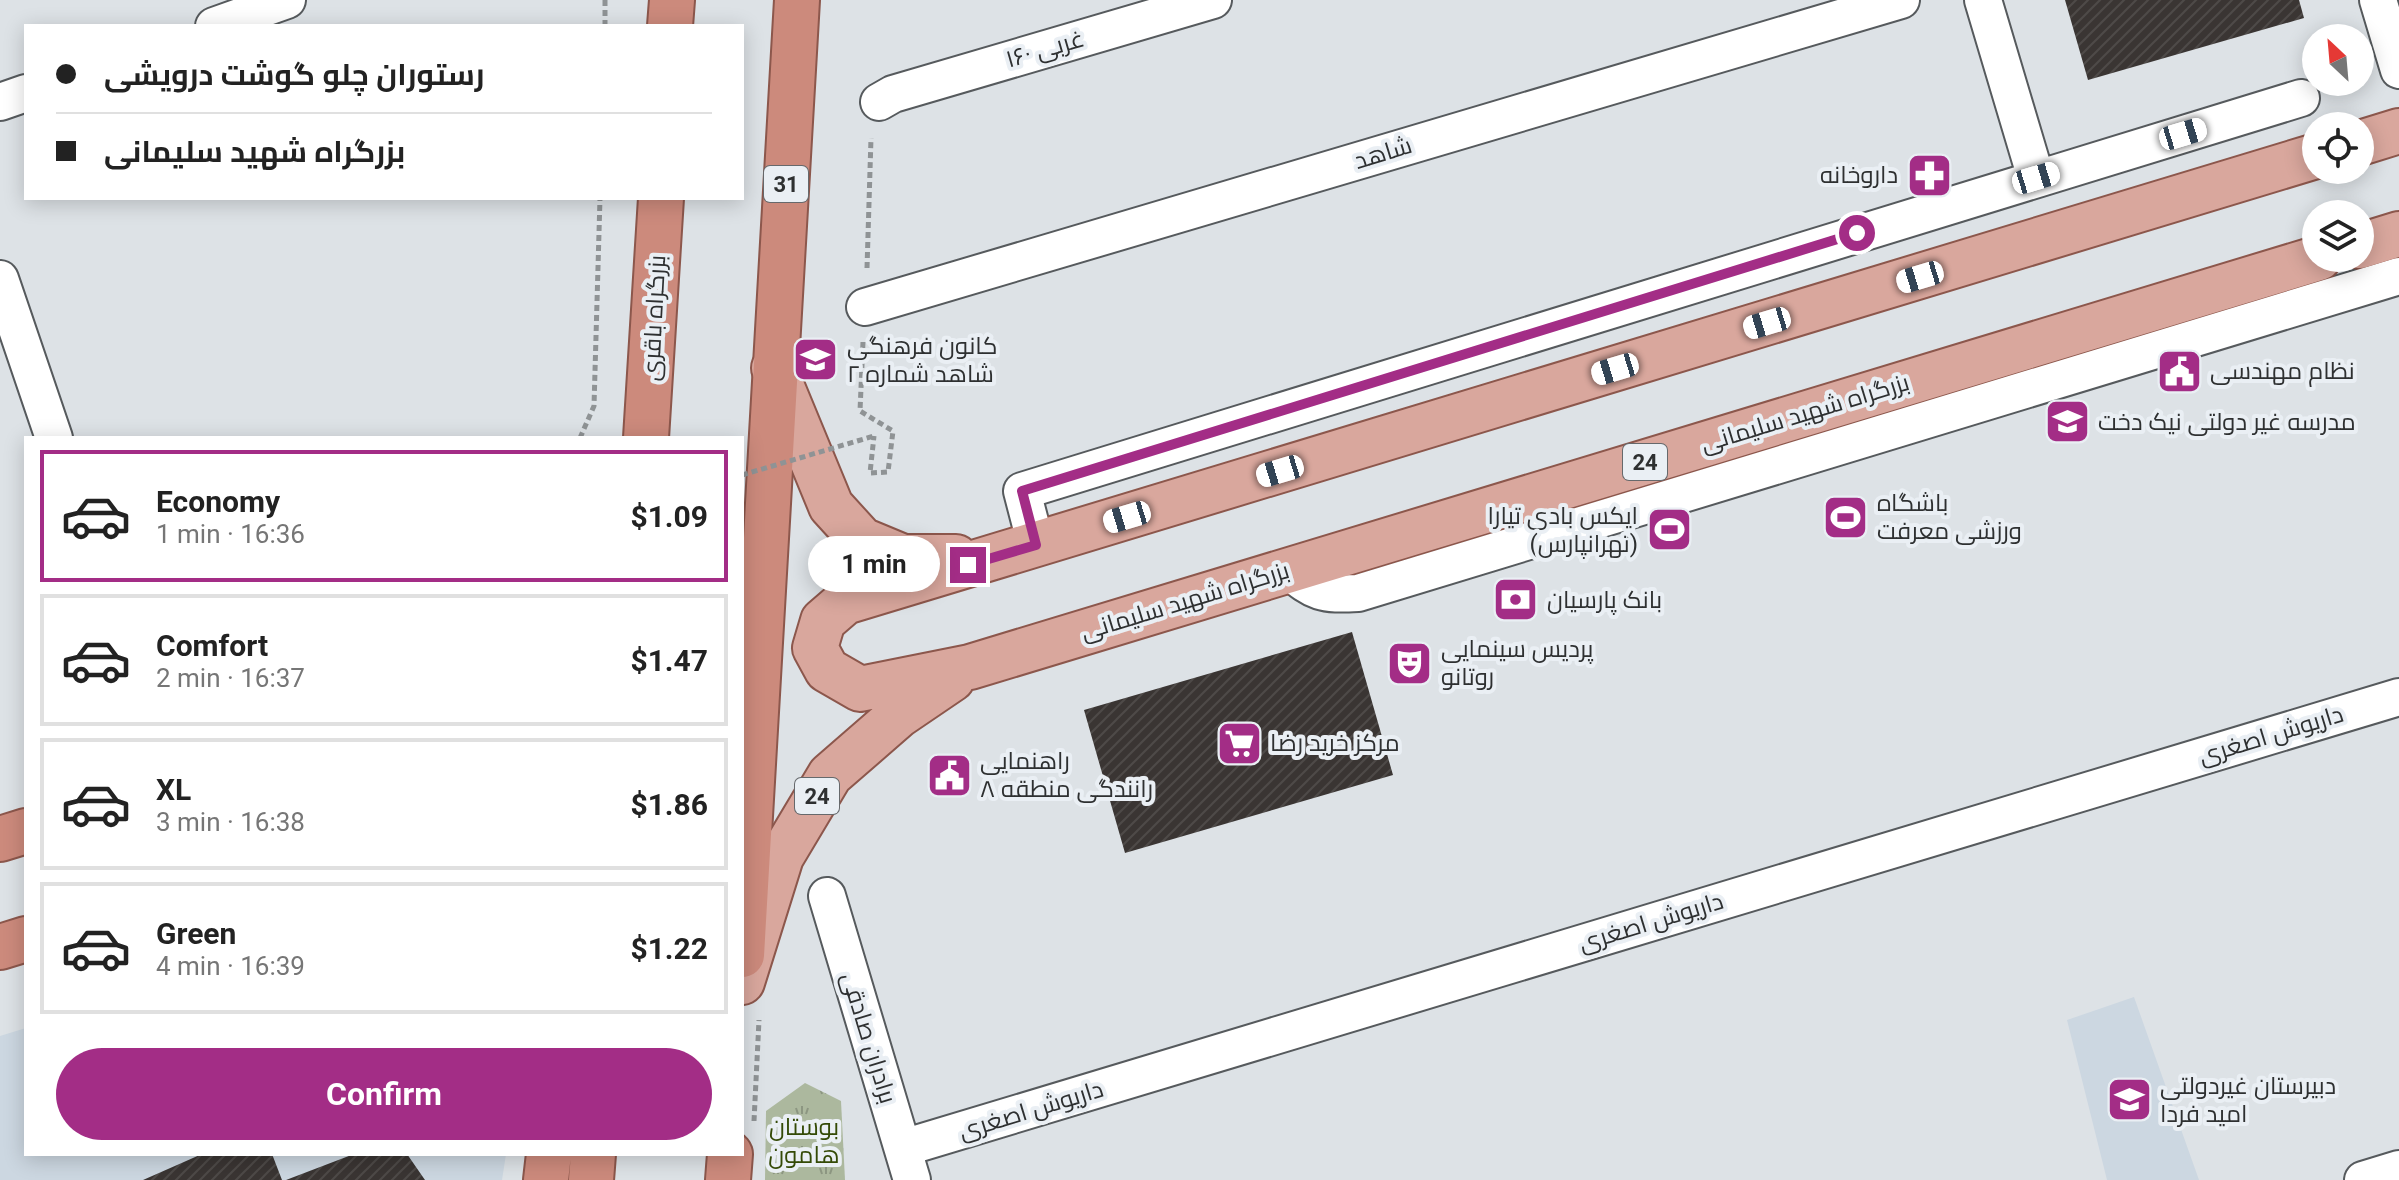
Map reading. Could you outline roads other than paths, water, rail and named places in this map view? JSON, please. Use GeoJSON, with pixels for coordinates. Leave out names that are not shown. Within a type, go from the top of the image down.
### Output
{"type":"FeatureCollection","features":[{"type":"Feature","properties":{"kind":"highway"},"geometry":{"type":"LineString","coordinates":[[670,24],[672,0]]}},
{"type":"Feature","properties":{"kind":"highway","name":"31"},"geometry":{"type":"LineString","coordinates":[[744,918],[797,0]]}},
{"type":"Feature","properties":{"kind":"highway","name":"بزرگراه باقری"},"geometry":{"type":"LineString","coordinates":[[644,425],[661,200]]}},
{"type":"Feature","properties":{"kind":"highway"},"geometry":{"type":"LineString","coordinates":[[0,839],[24,832]]}},
{"type":"Feature","properties":{"kind":"highway"},"geometry":{"type":"LineString","coordinates":[[0,947],[24,940]]}},
{"type":"Feature","properties":{"kind":"highway"},"geometry":{"type":"LineString","coordinates":[[546,1180],[549,1156]]}},
{"type":"Feature","properties":{"kind":"highway"},"geometry":{"type":"LineString","coordinates":[[591,1180],[593,1156]]}},
{"type":"Feature","properties":{"kind":"highway"},"geometry":{"type":"LineString","coordinates":[[728,1180],[737,1156]]}},
{"type":"Feature","properties":{"kind":"main road"},"geometry":{"type":"LineString","coordinates":[[2374,139],[2399,131]]}},
{"type":"Feature","properties":{"kind":"main road"},"geometry":{"type":"LineString","coordinates":[[970,667],[860,689],[827,670],[815,648],[823,621],[845,602],[2302,160]]}},
{"type":"Feature","properties":{"kind":"main road"},"geometry":{"type":"LineString","coordinates":[[2374,242],[2399,234]]}},
{"type":"Feature","properties":{"kind":"main road","name":"بزرگراه شهید سلیمانی"},"geometry":{"type":"LineString","coordinates":[[970,667],[2302,263]]}},
{"type":"Feature","properties":{"kind":"main road"},"geometry":{"type":"LineString","coordinates":[[774,368],[831,506],[862,540],[903,557],[1017,550]]}},
{"type":"Feature","properties":{"kind":"main road","name":"24"},"geometry":{"type":"LineString","coordinates":[[751,998],[781,857],[830,775],[899,715],[970,667]]}},
{"type":"Feature","properties":{"kind":"street"},"geometry":{"type":"LineString","coordinates":[[220,24],[287,0]]}},
{"type":"Feature","properties":{"kind":"street","name":"۱۶۰ غربی"},"geometry":{"type":"LineString","coordinates":[[879,102],[893,94],[1213,0]]}},
{"type":"Feature","properties":{"kind":"street","name":"شاهد"},"geometry":{"type":"LineString","coordinates":[[865,307],[1901,0]]}},
{"type":"Feature","properties":{"kind":"street"},"geometry":{"type":"LineString","coordinates":[[1983,0],[2036,178]]}},
{"type":"Feature","properties":{"kind":"street"},"geometry":{"type":"LineString","coordinates":[[2378,0],[2399,70]]}},
{"type":"Feature","properties":{"kind":"street"},"geometry":{"type":"LineString","coordinates":[[0,102],[24,94]]}},
{"type":"Feature","properties":{"kind":"street"},"geometry":{"type":"LineString","coordinates":[[1017,550],[1022,491],[2301,98]]}},
{"type":"Feature","properties":{"kind":"street"},"geometry":{"type":"LineString","coordinates":[[1288,570],[1309,588],[1332,595],[1358,593],[2399,276]]}},
{"type":"Feature","properties":{"kind":"street"},"geometry":{"type":"LineString","coordinates":[[0,279],[53,436]]}},
{"type":"Feature","properties":{"kind":"street","name":"داریوش اصغری"},"geometry":{"type":"LineString","coordinates":[[908,1164],[2399,697]]}},
{"type":"Feature","properties":{"kind":"street","name":"برادران صادقی"},"geometry":{"type":"LineString","coordinates":[[827,896],[908,1164]]}},
{"type":"Feature","properties":{"kind":"street"},"geometry":{"type":"LineString","coordinates":[[2363,1180],[2399,1169]]}},
{"type":"Feature","properties":{"kind":"place","name":"داروخانه"},"geometry":{"type":"Point","coordinates":[1929,175]}},
{"type":"Feature","properties":{"kind":"place","name":"کانون فرهنگی شاهد شماره ۲"},"geometry":{"type":"Point","coordinates":[816,360]}},
{"type":"Feature","properties":{"kind":"place","name":"نظام مهندسی"},"geometry":{"type":"Point","coordinates":[2179,371]}},
{"type":"Feature","properties":{"kind":"place","name":"مدرسه غیر دولتی نیک دخت"},"geometry":{"type":"Point","coordinates":[2067,422]}},
{"type":"Feature","properties":{"kind":"place","name":"باشگاه ورزشی معرفت"},"geometry":{"type":"Point","coordinates":[1846,517]}},
{"type":"Feature","properties":{"kind":"place","name":"ایکس بادی تیارا (تهرانپارس)"},"geometry":{"type":"Point","coordinates":[1669,530]}},
{"type":"Feature","properties":{"kind":"place","name":"بانک پارسیان"},"geometry":{"type":"Point","coordinates":[1516,600]}},
{"type":"Feature","properties":{"kind":"place","name":"پردیس سینمایی روتانو"},"geometry":{"type":"Point","coordinates":[1410,663]}},
{"type":"Feature","properties":{"kind":"place","name":"مرکز خرید رضا"},"geometry":{"type":"Point","coordinates":[1239,743]}},
{"type":"Feature","properties":{"kind":"place","name":"راهنمایی رانندگی منطقه ۸"},"geometry":{"type":"Point","coordinates":[949,775]}},
{"type":"Feature","properties":{"kind":"place","name":"دبیرستان غیردولتی امید فردا"},"geometry":{"type":"Point","coordinates":[2129,1100]}},
{"type":"Feature","properties":{"kind":"park label","name":"بوستان هامون"},"geometry":{"type":"Point","coordinates":[804,1141]}}]}
